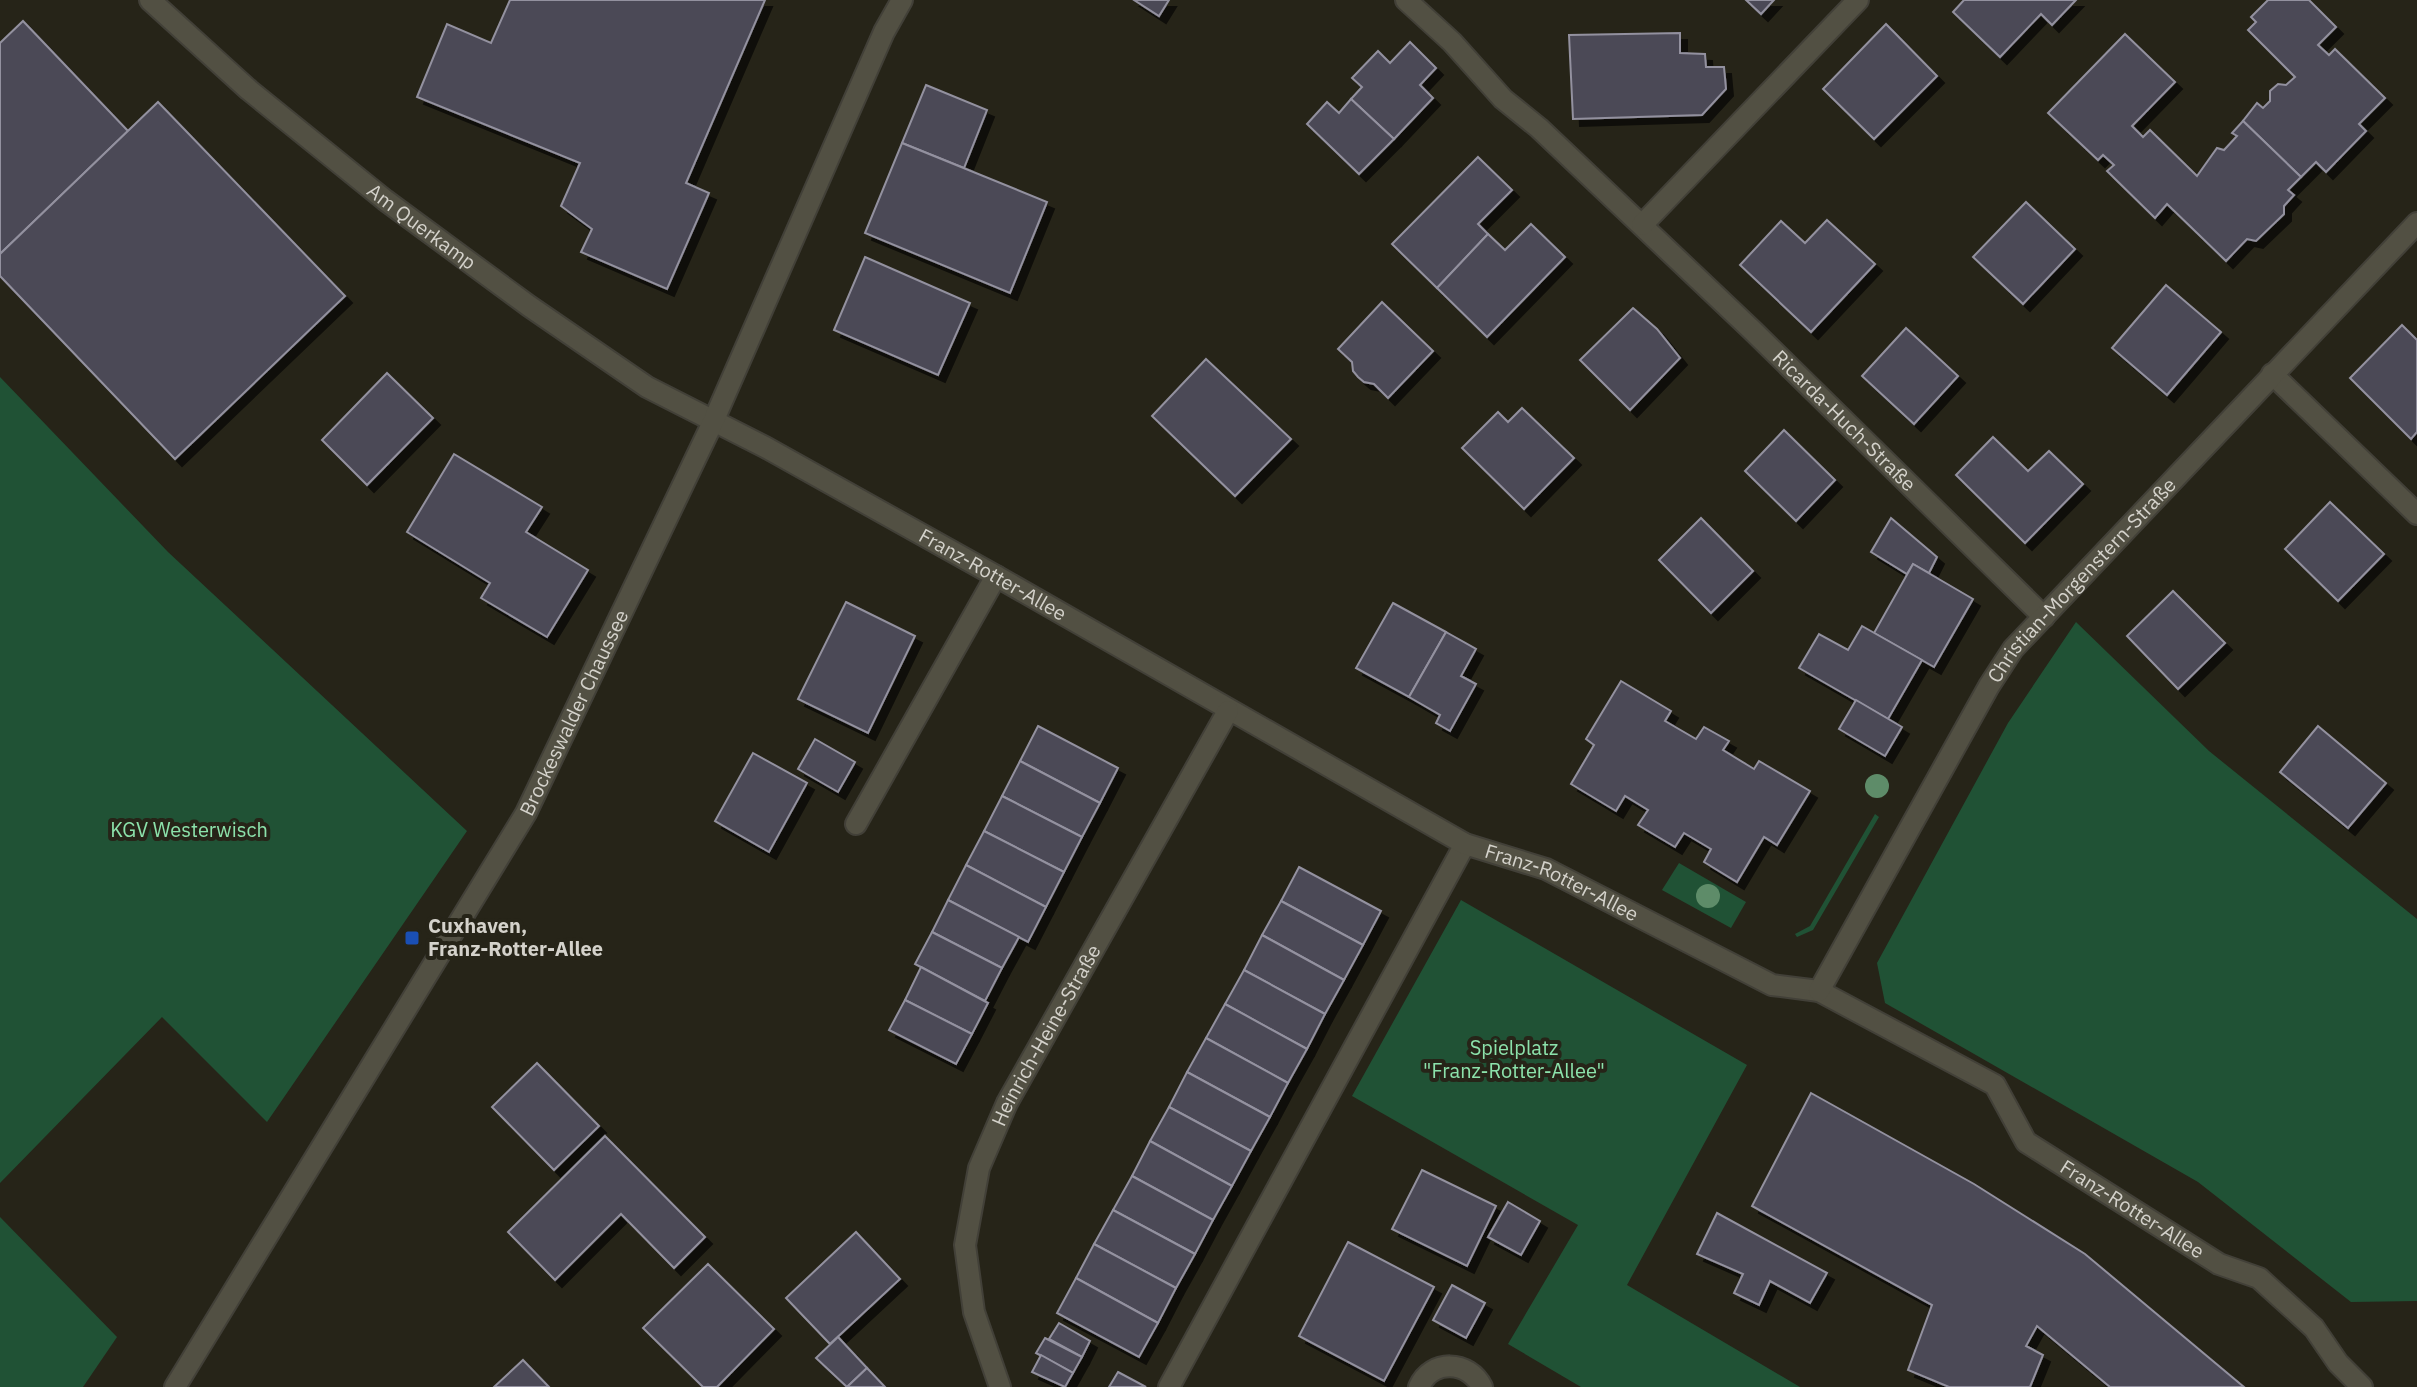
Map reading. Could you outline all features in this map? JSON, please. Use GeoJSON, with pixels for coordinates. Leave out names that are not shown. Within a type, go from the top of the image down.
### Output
{"type":"FeatureCollection","features":[{"type":"Feature","properties":{"kind":"street","name":"Am Querkamp"},"geometry":{"type":"LineString","coordinates":[[150,0],[249,90],[385,200],[529,306],[647,387],[713,422]]}},
{"type":"Feature","properties":{"kind":"street","name":"Brockeswalder Chaussee"},"geometry":{"type":"LineString","coordinates":[[175,1387],[526,813],[713,422],[884,32],[902,0]]}},
{"type":"Feature","properties":{"kind":"street","name":"Ricarda-Huch-Straße"},"geometry":{"type":"LineString","coordinates":[[1406,0],[1452,42],[1503,99],[1539,128],[1642,225],[2044,617]]}},
{"type":"Feature","properties":{"kind":"street"},"geometry":{"type":"LineString","coordinates":[[1642,225],[1858,0]]}},
{"type":"Feature","properties":{"kind":"street","name":"Christian-Morgenstern-Straße"},"geometry":{"type":"LineString","coordinates":[[1819,991],[1989,686],[2013,649],[2417,223]]}},
{"type":"Feature","properties":{"kind":"street"},"geometry":{"type":"LineString","coordinates":[[2272,374],[2417,514]]}},
{"type":"Feature","properties":{"kind":"street","name":"Franz-Rotter-Allee"},"geometry":{"type":"LineString","coordinates":[[713,422],[765,447],[996,576],[1465,844],[1546,869],[1772,985],[1819,991],[1995,1085],[2026,1142],[2219,1264],[2259,1278],[2314,1328],[2338,1363],[2362,1387]]}},
{"type":"Feature","properties":{"kind":"street"},"geometry":{"type":"LineString","coordinates":[[856,824],[996,576]]}},
{"type":"Feature","properties":{"kind":"street","name":"Heinrich-Heine-Straße"},"geometry":{"type":"LineString","coordinates":[[1000,1387],[974,1312],[965,1245],[979,1168],[1007,1103],[1228,711]]}},
{"type":"Feature","properties":{"kind":"street"},"geometry":{"type":"LineString","coordinates":[[1169,1387],[1465,844]]}},
{"type":"Feature","properties":{"kind":"street"},"geometry":{"type":"LineString","coordinates":[[1419,1387],[1439,1367],[1451,1366],[1471,1373],[1482,1387]]}},
{"type":"Feature","properties":{"kind":"green space","name":"KGV Westerwisch"},"geometry":{"type":"Polygon","coordinates":[[[0,377],[168,552],[467,831],[267,1122],[162,1017],[0,1183],[0,377]]]}},
{"type":"Feature","properties":{"kind":"green space"},"geometry":{"type":"Polygon","coordinates":[[[2076,622],[2209,751],[2417,919],[2417,1301],[2351,1302],[2198,1182],[1885,1003],[1877,963],[2008,723],[2076,622]]]}},
{"type":"Feature","properties":{"kind":"green space"},"geometry":{"type":"Polygon","coordinates":[[[1875,814],[1879,817],[1813,930],[1797,937],[1795,934],[1810,926],[1875,814]]]}},
{"type":"Feature","properties":{"kind":"green space"},"geometry":{"type":"Polygon","coordinates":[[[1679,863],[1746,902],[1731,928],[1662,890],[1679,863]]]}},
{"type":"Feature","properties":{"kind":"green space","name":"Spielplatz \"Franz-Rotter-Allee\""},"geometry":{"type":"Polygon","coordinates":[[[1461,900],[1747,1065],[1627,1285],[1800,1387],[1581,1387],[1508,1344],[1578,1225],[1352,1096],[1461,900]]]}},
{"type":"Feature","properties":{"kind":"green space"},"geometry":{"type":"Polygon","coordinates":[[[0,1217],[117,1337],[83,1387],[0,1387],[0,1217]]]}},
{"type":"Feature","properties":{"kind":"building"},"geometry":{"type":"Polygon","coordinates":[[[510,0],[765,0],[686,183],[709,193],[667,289],[581,252],[592,229],[561,206],[580,163],[417,97],[447,24],[491,43],[510,0]]]}},
{"type":"Feature","properties":{"kind":"building"},"geometry":{"type":"Polygon","coordinates":[[[1134,0],[1169,0],[1159,16],[1134,0]]]}},
{"type":"Feature","properties":{"kind":"building"},"geometry":{"type":"Polygon","coordinates":[[[1746,0],[1774,0],[1761,14],[1746,0]]]}},
{"type":"Feature","properties":{"kind":"building"},"geometry":{"type":"Polygon","coordinates":[[[1964,0],[2076,0],[2052,25],[2041,14],[2000,57],[1953,12],[1964,0]]]}},
{"type":"Feature","properties":{"kind":"building"},"geometry":{"type":"Polygon","coordinates":[[[2268,0],[2309,0],[2336,27],[2318,45],[2329,55],[2335,49],[2385,98],[2359,124],[2366,131],[2326,172],[2316,162],[2301,177],[2243,121],[2257,103],[2263,108],[2270,101],[2270,91],[2278,84],[2286,85],[2295,77],[2248,30],[2256,22],[2251,17],[2268,0]]]}},
{"type":"Feature","properties":{"kind":"building"},"geometry":{"type":"Polygon","coordinates":[[[23,21],[128,131],[0,254],[0,43],[23,21]]]}},
{"type":"Feature","properties":{"kind":"building"},"geometry":{"type":"Polygon","coordinates":[[[1886,24],[1937,76],[1874,139],[1823,89],[1886,24]]]}},
{"type":"Feature","properties":{"kind":"building"},"geometry":{"type":"Polygon","coordinates":[[[1680,33],[1680,53],[1705,54],[1706,67],[1724,67],[1726,89],[1702,115],[1573,119],[1569,35],[1680,33]]]}},
{"type":"Feature","properties":{"kind":"building"},"geometry":{"type":"Polygon","coordinates":[[[2125,34],[2175,82],[2132,126],[2143,137],[2150,130],[2197,176],[2217,148],[2224,150],[2237,136],[2232,133],[2243,121],[2301,177],[2288,190],[2294,195],[2284,206],[2284,214],[2256,241],[2247,239],[2226,261],[2167,204],[2155,218],[2107,171],[2114,165],[2103,155],[2098,160],[2048,113],[2125,34]]]}},
{"type":"Feature","properties":{"kind":"building"},"geometry":{"type":"Polygon","coordinates":[[[1410,42],[1436,68],[1420,85],[1433,98],[1394,139],[1351,99],[1362,87],[1352,78],[1378,51],[1390,63],[1410,42]]]}},
{"type":"Feature","properties":{"kind":"building"},"geometry":{"type":"Polygon","coordinates":[[[926,85],[987,110],[964,168],[902,143],[926,85]]]}},
{"type":"Feature","properties":{"kind":"building"},"geometry":{"type":"Polygon","coordinates":[[[1351,99],[1394,139],[1359,174],[1307,124],[1327,102],[1339,113],[1351,99]]]}},
{"type":"Feature","properties":{"kind":"building"},"geometry":{"type":"Polygon","coordinates":[[[158,102],[345,296],[175,459],[0,276],[0,254],[158,102]]]}},
{"type":"Feature","properties":{"kind":"building"},"geometry":{"type":"Polygon","coordinates":[[[902,143],[1047,202],[1010,293],[865,233],[902,143]]]}},
{"type":"Feature","properties":{"kind":"building"},"geometry":{"type":"Polygon","coordinates":[[[1478,157],[1512,190],[1478,224],[1488,234],[1437,288],[1392,244],[1478,157]]]}},
{"type":"Feature","properties":{"kind":"building"},"geometry":{"type":"Polygon","coordinates":[[[2026,202],[2075,249],[2023,304],[1973,257],[2026,202]]]}},
{"type":"Feature","properties":{"kind":"building"},"geometry":{"type":"Polygon","coordinates":[[[1827,220],[1875,264],[1811,332],[1740,265],[1781,221],[1805,243],[1827,220]]]}},
{"type":"Feature","properties":{"kind":"building"},"geometry":{"type":"Polygon","coordinates":[[[1531,224],[1565,257],[1487,337],[1437,288],[1488,234],[1505,250],[1531,224]]]}},
{"type":"Feature","properties":{"kind":"building"},"geometry":{"type":"Polygon","coordinates":[[[865,257],[970,303],[938,375],[834,330],[865,257]]]}},
{"type":"Feature","properties":{"kind":"building"},"geometry":{"type":"Polygon","coordinates":[[[2166,285],[2221,332],[2167,395],[2112,348],[2166,285]]]}},
{"type":"Feature","properties":{"kind":"building"},"geometry":{"type":"Polygon","coordinates":[[[1382,302],[1433,351],[1388,398],[1374,384],[1358,377],[1353,371],[1352,362],[1338,349],[1382,302]]]}},
{"type":"Feature","properties":{"kind":"building"},"geometry":{"type":"Polygon","coordinates":[[[1633,308],[1657,329],[1680,358],[1630,410],[1580,360],[1633,308]]]}},
{"type":"Feature","properties":{"kind":"building"},"geometry":{"type":"Polygon","coordinates":[[[2402,325],[2417,340],[2417,432],[2411,439],[2350,378],[2402,325]]]}},
{"type":"Feature","properties":{"kind":"building"},"geometry":{"type":"Polygon","coordinates":[[[1906,328],[1958,376],[1914,424],[1862,376],[1906,328]]]}},
{"type":"Feature","properties":{"kind":"building"},"geometry":{"type":"Polygon","coordinates":[[[1206,359],[1291,439],[1235,496],[1152,416],[1206,359]]]}},
{"type":"Feature","properties":{"kind":"building"},"geometry":{"type":"Polygon","coordinates":[[[387,373],[433,418],[367,485],[322,440],[387,373]]]}},
{"type":"Feature","properties":{"kind":"building"},"geometry":{"type":"Polygon","coordinates":[[[1522,408],[1574,458],[1524,509],[1462,448],[1498,412],[1508,422],[1522,408]]]}},
{"type":"Feature","properties":{"kind":"building"},"geometry":{"type":"Polygon","coordinates":[[[1784,430],[1835,480],[1796,521],[1745,471],[1784,430]]]}},
{"type":"Feature","properties":{"kind":"building"},"geometry":{"type":"Polygon","coordinates":[[[1993,437],[2028,471],[2049,451],[2083,484],[2025,543],[1956,475],[1993,437]]]}},
{"type":"Feature","properties":{"kind":"building"},"geometry":{"type":"Polygon","coordinates":[[[454,454],[542,507],[526,532],[588,570],[547,637],[481,598],[490,583],[407,532],[454,454]]]}},
{"type":"Feature","properties":{"kind":"building"},"geometry":{"type":"Polygon","coordinates":[[[2330,502],[2384,554],[2338,601],[2285,549],[2330,502]]]}},
{"type":"Feature","properties":{"kind":"building"},"geometry":{"type":"Polygon","coordinates":[[[1701,518],[1753,571],[1711,613],[1659,560],[1701,518]]]}},
{"type":"Feature","properties":{"kind":"building"},"geometry":{"type":"Polygon","coordinates":[[[1891,518],[1937,557],[1929,573],[1913,564],[1907,574],[1871,552],[1891,518]]]}},
{"type":"Feature","properties":{"kind":"building"},"geometry":{"type":"Polygon","coordinates":[[[1913,564],[1973,599],[1934,667],[1874,633],[1913,564]]]}},
{"type":"Feature","properties":{"kind":"building"},"geometry":{"type":"Polygon","coordinates":[[[2173,591],[2225,643],[2178,689],[2127,636],[2173,591]]]}},
{"type":"Feature","properties":{"kind":"building"},"geometry":{"type":"Polygon","coordinates":[[[846,602],[915,636],[868,733],[798,699],[846,602]]]}},
{"type":"Feature","properties":{"kind":"building"},"geometry":{"type":"Polygon","coordinates":[[[1393,603],[1446,632],[1409,697],[1356,668],[1393,603]]]}},
{"type":"Feature","properties":{"kind":"building"},"geometry":{"type":"Polygon","coordinates":[[[1862,626],[1922,660],[1888,719],[1799,668],[1819,634],[1848,650],[1862,626]]]}},
{"type":"Feature","properties":{"kind":"building"},"geometry":{"type":"Polygon","coordinates":[[[1446,632],[1476,649],[1461,676],[1476,684],[1450,731],[1436,723],[1440,715],[1409,697],[1446,632]]]}},
{"type":"Feature","properties":{"kind":"building"},"geometry":{"type":"Polygon","coordinates":[[[1621,681],[1671,711],[1665,721],[1696,739],[1704,727],[1729,741],[1723,750],[1754,769],[1759,761],[1810,791],[1777,845],[1764,837],[1737,882],[1704,862],[1711,849],[1684,833],[1675,847],[1638,825],[1648,810],[1625,796],[1616,811],[1571,784],[1594,745],[1586,739],[1621,681]]]}},
{"type":"Feature","properties":{"kind":"building"},"geometry":{"type":"Polygon","coordinates":[[[1856,700],[1902,727],[1885,756],[1839,729],[1856,700]]]}},
{"type":"Feature","properties":{"kind":"building"},"geometry":{"type":"Polygon","coordinates":[[[1038,726],[1118,768],[1100,803],[1020,761],[1038,726]]]}},
{"type":"Feature","properties":{"kind":"building"},"geometry":{"type":"Polygon","coordinates":[[[2318,726],[2386,783],[2348,828],[2280,772],[2318,726]]]}},
{"type":"Feature","properties":{"kind":"building"},"geometry":{"type":"Polygon","coordinates":[[[815,739],[855,762],[838,792],[798,769],[815,739]]]}},
{"type":"Feature","properties":{"kind":"building"},"geometry":{"type":"Polygon","coordinates":[[[753,753],[807,783],[769,852],[715,821],[753,753]]]}},
{"type":"Feature","properties":{"kind":"building"},"geometry":{"type":"Polygon","coordinates":[[[1020,761],[1100,803],[1082,837],[1002,796],[1020,761]]]}},
{"type":"Feature","properties":{"kind":"building"},"geometry":{"type":"Polygon","coordinates":[[[1002,796],[1082,837],[1064,872],[984,831],[1002,796]]]}},
{"type":"Feature","properties":{"kind":"building"},"geometry":{"type":"Polygon","coordinates":[[[984,831],[1064,872],[1046,907],[966,865],[984,831]]]}},
{"type":"Feature","properties":{"kind":"building"},"geometry":{"type":"Polygon","coordinates":[[[966,865],[1046,907],[1028,942],[948,900],[966,865]]]}},
{"type":"Feature","properties":{"kind":"building"},"geometry":{"type":"Polygon","coordinates":[[[1299,867],[1381,911],[1363,945],[1281,901],[1299,867]]]}},
{"type":"Feature","properties":{"kind":"building"},"geometry":{"type":"Polygon","coordinates":[[[948,900],[1019,937],[1002,968],[932,932],[948,900]]]}},
{"type":"Feature","properties":{"kind":"building"},"geometry":{"type":"Polygon","coordinates":[[[1281,901],[1363,945],[1344,980],[1262,935],[1281,901]]]}},
{"type":"Feature","properties":{"kind":"building"},"geometry":{"type":"Polygon","coordinates":[[[932,932],[1002,968],[985,1001],[915,964],[932,932]]]}},
{"type":"Feature","properties":{"kind":"building"},"geometry":{"type":"Polygon","coordinates":[[[1262,935],[1344,980],[1325,1014],[1244,970],[1262,935]]]}},
{"type":"Feature","properties":{"kind":"building"},"geometry":{"type":"Polygon","coordinates":[[[921,967],[988,1003],[972,1034],[905,1000],[921,967]]]}},
{"type":"Feature","properties":{"kind":"building"},"geometry":{"type":"Polygon","coordinates":[[[1244,970],[1325,1014],[1307,1049],[1225,1004],[1244,970]]]}},
{"type":"Feature","properties":{"kind":"building"},"geometry":{"type":"Polygon","coordinates":[[[905,1000],[972,1034],[956,1064],[889,1030],[905,1000]]]}},
{"type":"Feature","properties":{"kind":"building"},"geometry":{"type":"Polygon","coordinates":[[[1225,1004],[1307,1049],[1288,1083],[1206,1038],[1225,1004]]]}},
{"type":"Feature","properties":{"kind":"building"},"geometry":{"type":"Polygon","coordinates":[[[1206,1038],[1288,1083],[1270,1117],[1187,1072],[1206,1038]]]}},
{"type":"Feature","properties":{"kind":"building"},"geometry":{"type":"Polygon","coordinates":[[[537,1063],[599,1126],[554,1170],[492,1107],[537,1063]]]}},
{"type":"Feature","properties":{"kind":"building"},"geometry":{"type":"Polygon","coordinates":[[[1187,1072],[1270,1117],[1251,1151],[1169,1107],[1187,1072]]]}},
{"type":"Feature","properties":{"kind":"building"},"geometry":{"type":"Polygon","coordinates":[[[1811,1093],[1974,1184],[2085,1254],[2244,1387],[2110,1387],[2037,1326],[2026,1346],[2043,1355],[2030,1387],[1949,1387],[1908,1370],[1932,1305],[1752,1206],[1811,1093]]]}},
{"type":"Feature","properties":{"kind":"building"},"geometry":{"type":"Polygon","coordinates":[[[1169,1107],[1251,1151],[1232,1186],[1150,1141],[1169,1107]]]}},
{"type":"Feature","properties":{"kind":"building"},"geometry":{"type":"Polygon","coordinates":[[[605,1136],[705,1237],[674,1268],[621,1214],[555,1280],[508,1232],[605,1136]]]}},
{"type":"Feature","properties":{"kind":"building"},"geometry":{"type":"Polygon","coordinates":[[[1150,1141],[1232,1186],[1213,1220],[1132,1176],[1150,1141]]]}},
{"type":"Feature","properties":{"kind":"building"},"geometry":{"type":"Polygon","coordinates":[[[1422,1170],[1496,1206],[1467,1266],[1392,1229],[1422,1170]]]}},
{"type":"Feature","properties":{"kind":"building"},"geometry":{"type":"Polygon","coordinates":[[[1132,1176],[1213,1220],[1195,1254],[1113,1210],[1132,1176]]]}},
{"type":"Feature","properties":{"kind":"building"},"geometry":{"type":"Polygon","coordinates":[[[1508,1202],[1540,1221],[1521,1255],[1488,1237],[1508,1202]]]}},
{"type":"Feature","properties":{"kind":"building"},"geometry":{"type":"Polygon","coordinates":[[[1113,1210],[1195,1254],[1176,1288],[1094,1244],[1113,1210]]]}},
{"type":"Feature","properties":{"kind":"building"},"geometry":{"type":"Polygon","coordinates":[[[1717,1213],[1827,1273],[1810,1303],[1770,1281],[1759,1305],[1734,1293],[1743,1274],[1697,1254],[1717,1213]]]}},
{"type":"Feature","properties":{"kind":"building"},"geometry":{"type":"Polygon","coordinates":[[[856,1232],[900,1279],[830,1344],[786,1298],[856,1232]]]}},
{"type":"Feature","properties":{"kind":"building"},"geometry":{"type":"Polygon","coordinates":[[[1348,1242],[1434,1287],[1384,1381],[1299,1336],[1348,1242]]]}},
{"type":"Feature","properties":{"kind":"building"},"geometry":{"type":"Polygon","coordinates":[[[1094,1244],[1176,1288],[1158,1323],[1076,1278],[1094,1244]]]}},
{"type":"Feature","properties":{"kind":"building"},"geometry":{"type":"Polygon","coordinates":[[[708,1264],[774,1329],[717,1387],[703,1387],[643,1328],[708,1264]]]}},
{"type":"Feature","properties":{"kind":"building"},"geometry":{"type":"Polygon","coordinates":[[[1076,1278],[1158,1323],[1139,1357],[1057,1313],[1076,1278]]]}},
{"type":"Feature","properties":{"kind":"building"},"geometry":{"type":"Polygon","coordinates":[[[1452,1285],[1485,1303],[1466,1338],[1433,1320],[1452,1285]]]}},
{"type":"Feature","properties":{"kind":"building"},"geometry":{"type":"Polygon","coordinates":[[[1059,1323],[1090,1341],[1082,1357],[1049,1339],[1059,1323]]]}},
{"type":"Feature","properties":{"kind":"building"},"geometry":{"type":"Polygon","coordinates":[[[838,1337],[867,1368],[847,1387],[816,1358],[838,1337]]]}},
{"type":"Feature","properties":{"kind":"building"},"geometry":{"type":"Polygon","coordinates":[[[1045,1338],[1082,1357],[1073,1373],[1036,1353],[1045,1338]]]}},
{"type":"Feature","properties":{"kind":"building"},"geometry":{"type":"Polygon","coordinates":[[[1041,1355],[1073,1373],[1065,1387],[1032,1372],[1041,1355]]]}},
{"type":"Feature","properties":{"kind":"building"},"geometry":{"type":"Polygon","coordinates":[[[523,1360],[549,1387],[494,1387],[523,1360]]]}},
{"type":"Feature","properties":{"kind":"building"},"geometry":{"type":"Polygon","coordinates":[[[867,1368],[885,1387],[847,1387],[867,1368]]]}},
{"type":"Feature","properties":{"kind":"building"},"geometry":{"type":"Polygon","coordinates":[[[1118,1372],[1146,1387],[1109,1387],[1118,1372]]]}},
{"type":"Feature","properties":{"kind":"place","name":"Cuxhaven, Franz-Rotter-Allee"},"geometry":{"type":"Point","coordinates":[412,938]}}]}
